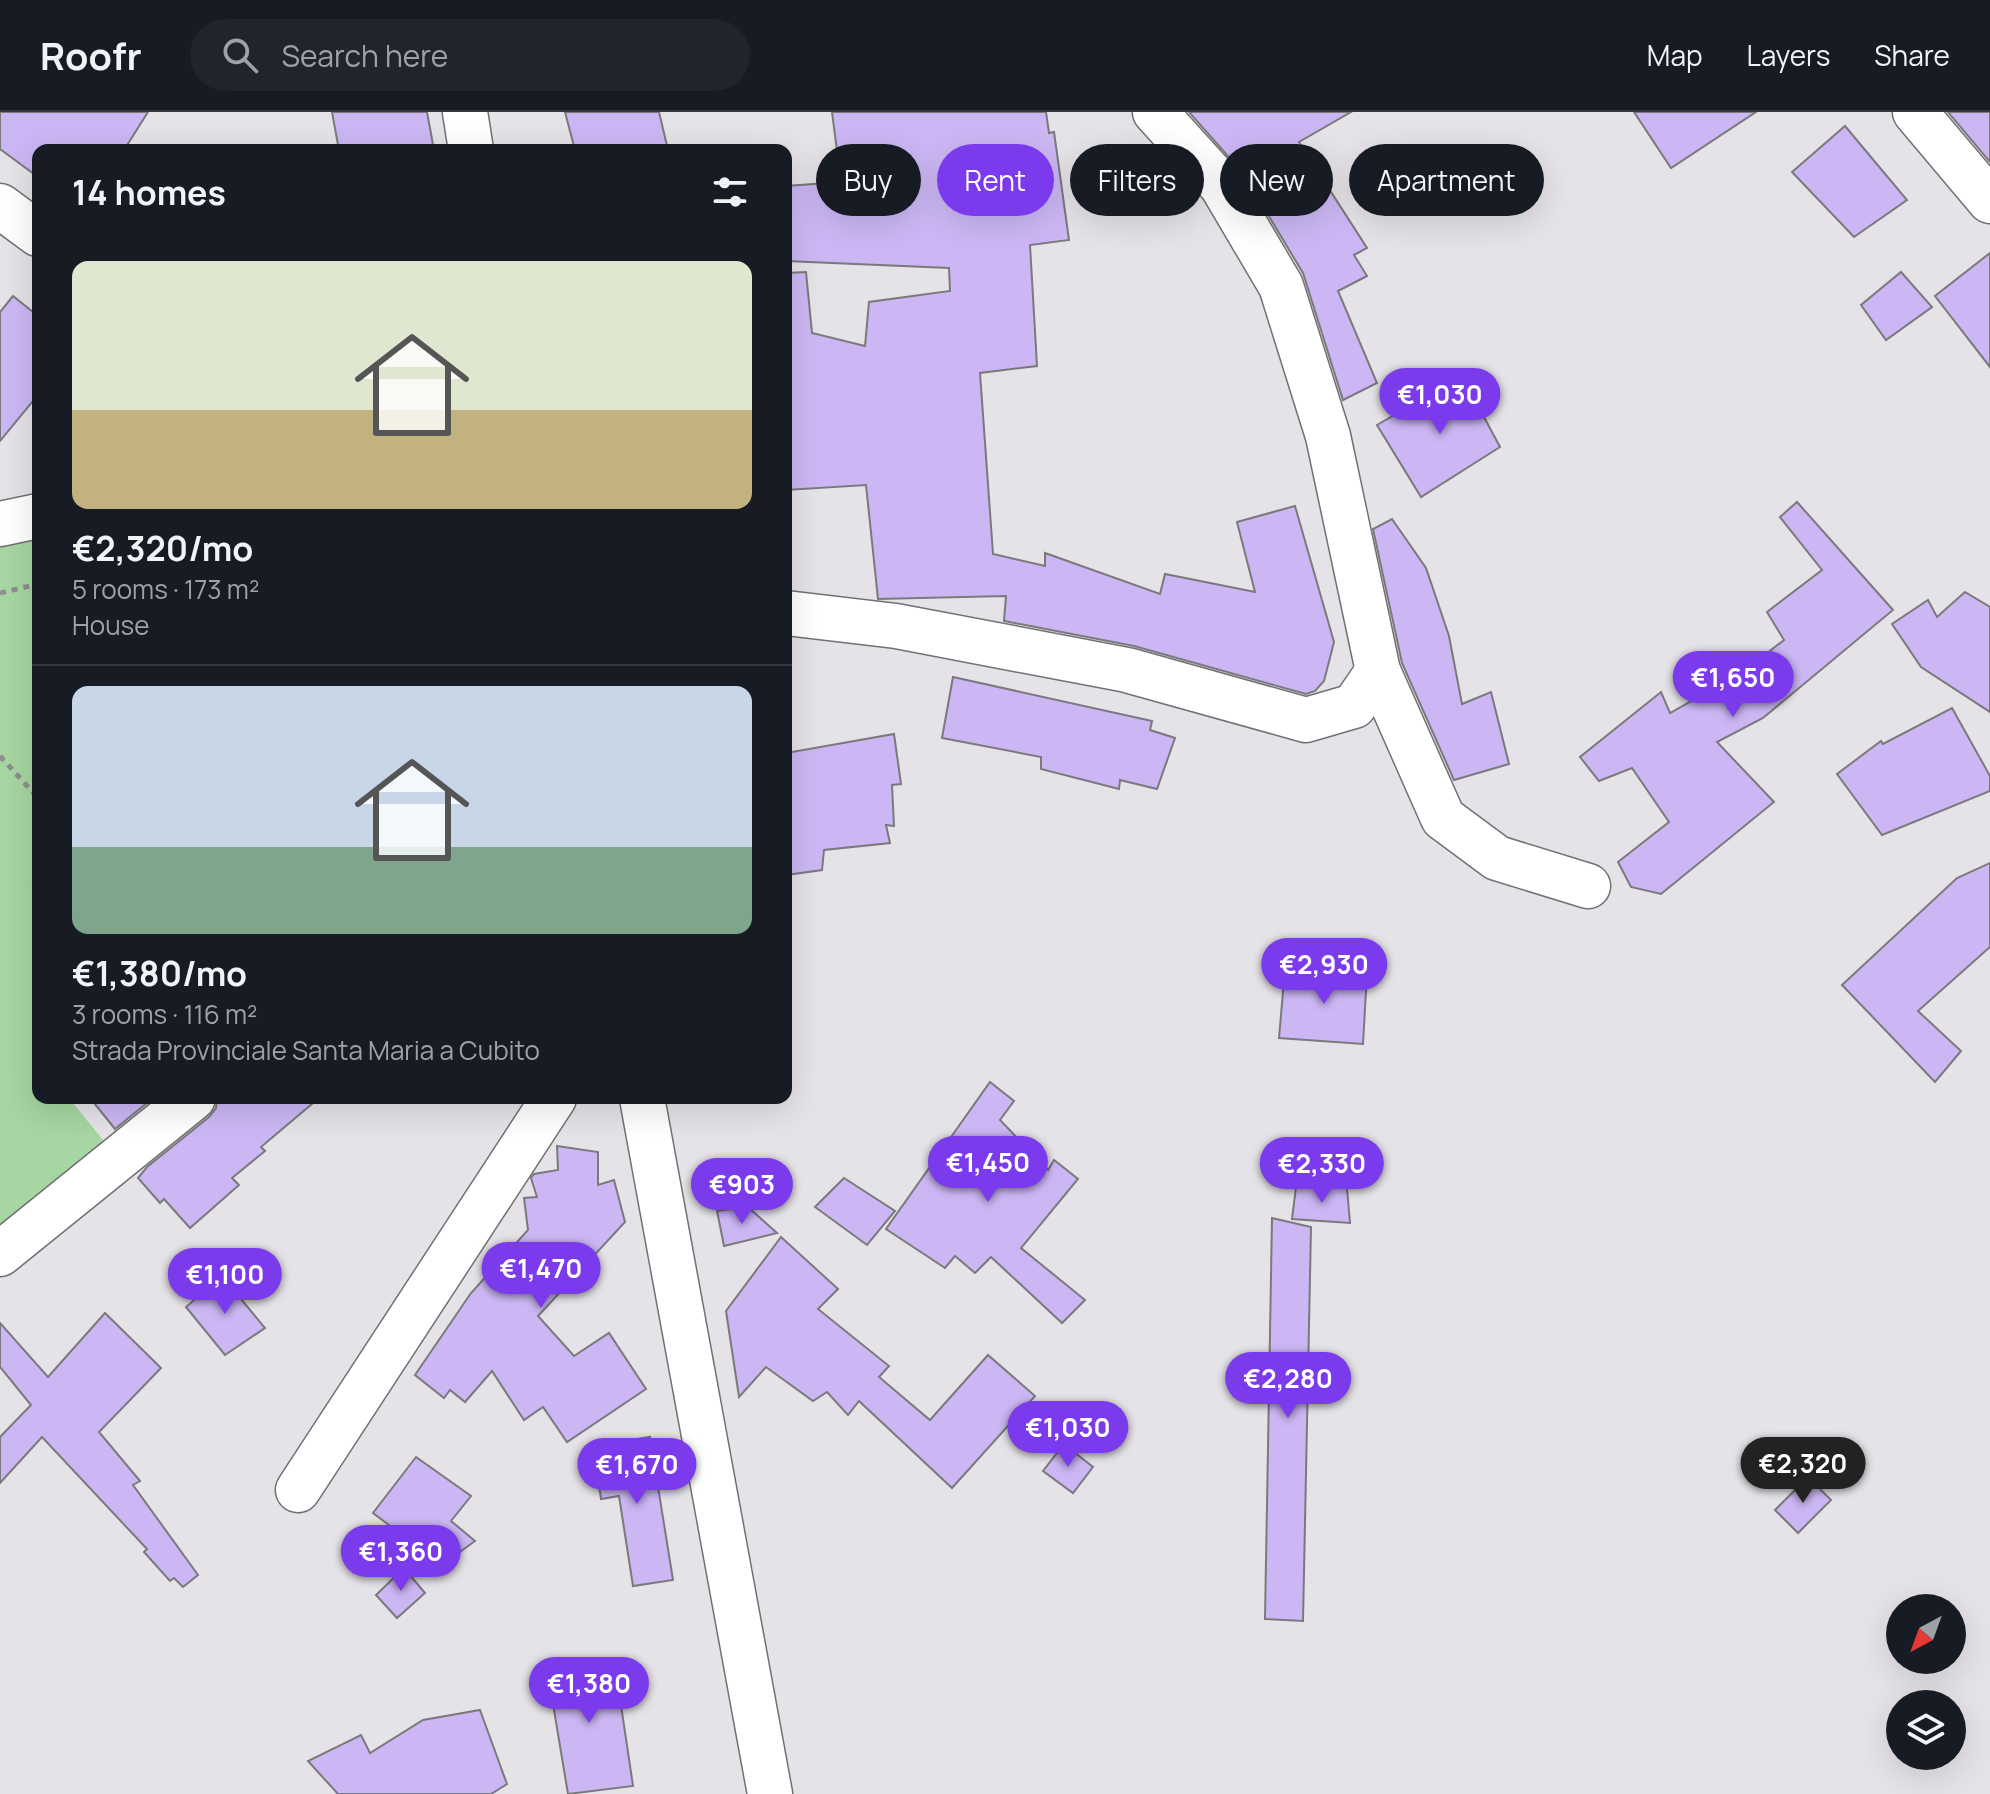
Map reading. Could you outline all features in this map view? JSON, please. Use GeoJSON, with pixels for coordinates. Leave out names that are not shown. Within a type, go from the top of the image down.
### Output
{"type":"FeatureCollection","features":[{"type":"Feature","properties":{"kind":"street"},"geometry":{"type":"LineString","coordinates":[[465,112],[470,144]]}},
{"type":"Feature","properties":{"kind":"street"},"geometry":{"type":"LineString","coordinates":[[1155,112],[1222,186],[1281,286],[1328,436],[1378,671],[1443,818],[1497,858],[1588,886]]}},
{"type":"Feature","properties":{"kind":"street"},"geometry":{"type":"LineString","coordinates":[[1915,112],[1990,201]]}},
{"type":"Feature","properties":{"kind":"street"},"geometry":{"type":"LineString","coordinates":[[0,206],[32,230]]}},
{"type":"Feature","properties":{"kind":"street"},"geometry":{"type":"LineString","coordinates":[[0,524],[32,517]]}},
{"type":"Feature","properties":{"kind":"street"},"geometry":{"type":"LineString","coordinates":[[792,614],[896,626],[1127,670],[1306,720],[1354,706],[1378,671]]}},
{"type":"Feature","properties":{"kind":"street"},"geometry":{"type":"LineString","coordinates":[[0,1254],[186,1104]]}},
{"type":"Feature","properties":{"kind":"street"},"geometry":{"type":"LineString","coordinates":[[298,1490],[550,1104]]}},
{"type":"Feature","properties":{"kind":"street"},"geometry":{"type":"LineString","coordinates":[[643,1104],[770,1794]]}},
{"type":"Feature","properties":{"kind":"path"},"geometry":{"type":"LineString","coordinates":[[0,593],[32,585]]}},
{"type":"Feature","properties":{"kind":"path"},"geometry":{"type":"LineString","coordinates":[[0,756],[32,791]]}},
{"type":"Feature","properties":{"kind":"green space"},"geometry":{"type":"Polygon","coordinates":[[[32,532],[32,1104],[74,1104],[111,1150],[0,1231],[0,540],[32,532]]]}},
{"type":"Feature","properties":{"kind":"building"},"geometry":{"type":"Polygon","coordinates":[[[0,112],[148,112],[128,144],[32,144],[32,173],[0,149],[0,112]]]}},
{"type":"Feature","properties":{"kind":"building"},"geometry":{"type":"Polygon","coordinates":[[[332,112],[427,112],[433,144],[338,144],[332,112]]]}},
{"type":"Feature","properties":{"kind":"building"},"geometry":{"type":"Polygon","coordinates":[[[565,112],[659,112],[667,144],[573,144],[565,112]]]}},
{"type":"Feature","properties":{"kind":"building"},"geometry":{"type":"Polygon","coordinates":[[[832,112],[1046,112],[1049,133],[1054,132],[1069,240],[1030,245],[1037,366],[980,373],[993,554],[1045,566],[1045,553],[1160,594],[1165,574],[1255,592],[1237,522],[1295,506],[1334,642],[1324,681],[1315,691],[1306,694],[1134,646],[1004,621],[1006,596],[878,599],[866,485],[792,490],[792,273],[806,272],[812,333],[865,346],[869,302],[950,291],[949,268],[792,261],[792,186],[816,184],[816,216],[921,216],[921,144],[836,144],[832,112]]]}},
{"type":"Feature","properties":{"kind":"building"},"geometry":{"type":"Polygon","coordinates":[[[1189,112],[1351,112],[1300,144],[1220,144],[1220,147],[1189,112]]]}},
{"type":"Feature","properties":{"kind":"building"},"geometry":{"type":"Polygon","coordinates":[[[1634,112],[1756,112],[1671,168],[1634,112]]]}},
{"type":"Feature","properties":{"kind":"building"},"geometry":{"type":"Polygon","coordinates":[[[1948,112],[1990,112],[1990,162],[1948,112]]]}},
{"type":"Feature","properties":{"kind":"building"},"geometry":{"type":"Polygon","coordinates":[[[1845,126],[1907,200],[1854,237],[1792,172],[1845,126]]]}},
{"type":"Feature","properties":{"kind":"building"},"geometry":{"type":"Polygon","coordinates":[[[1333,195],[1367,248],[1354,255],[1367,276],[1338,291],[1377,383],[1343,400],[1303,273],[1269,216],[1333,216],[1333,195]]]}},
{"type":"Feature","properties":{"kind":"building"},"geometry":{"type":"Polygon","coordinates":[[[1990,253],[1990,367],[1935,296],[1990,253]]]}},
{"type":"Feature","properties":{"kind":"building"},"geometry":{"type":"Polygon","coordinates":[[[1901,272],[1932,307],[1886,340],[1861,305],[1901,272]]]}},
{"type":"Feature","properties":{"kind":"building"},"geometry":{"type":"Polygon","coordinates":[[[13,296],[32,311],[32,402],[0,441],[0,312],[13,296]]]}},
{"type":"Feature","properties":{"kind":"building"},"geometry":{"type":"Polygon","coordinates":[[[1462,376],[1500,447],[1421,497],[1377,425],[1462,376]]]}},
{"type":"Feature","properties":{"kind":"building"},"geometry":{"type":"Polygon","coordinates":[[[1797,502],[1893,610],[1763,718],[1717,742],[1774,802],[1661,894],[1631,887],[1618,862],[1669,822],[1632,768],[1599,781],[1580,757],[1661,692],[1670,713],[1744,671],[1784,640],[1767,612],[1822,570],[1780,517],[1797,502]]]}},
{"type":"Feature","properties":{"kind":"building"},"geometry":{"type":"Polygon","coordinates":[[[1392,519],[1426,568],[1449,636],[1462,704],[1491,692],[1509,764],[1454,780],[1402,663],[1373,529],[1392,519]]]}},
{"type":"Feature","properties":{"kind":"building"},"geometry":{"type":"Polygon","coordinates":[[[1965,592],[1990,607],[1990,712],[1921,667],[1892,624],[1928,600],[1937,617],[1965,592]]]}},
{"type":"Feature","properties":{"kind":"building"},"geometry":{"type":"Polygon","coordinates":[[[953,677],[1152,721],[1150,730],[1175,738],[1157,789],[1120,780],[1119,789],[1041,769],[1041,757],[942,738],[953,677]]]}},
{"type":"Feature","properties":{"kind":"building"},"geometry":{"type":"Polygon","coordinates":[[[1952,708],[1990,776],[1990,791],[1882,835],[1837,774],[1881,741],[1883,744],[1952,708]]]}},
{"type":"Feature","properties":{"kind":"building"},"geometry":{"type":"Polygon","coordinates":[[[894,734],[901,784],[892,785],[894,826],[886,825],[890,843],[824,850],[822,870],[792,874],[792,752],[894,734]]]}},
{"type":"Feature","properties":{"kind":"building"},"geometry":{"type":"Polygon","coordinates":[[[1990,863],[1990,947],[1918,1011],[1961,1051],[1935,1082],[1842,985],[1957,878],[1990,863]]]}},
{"type":"Feature","properties":{"kind":"building"},"geometry":{"type":"Polygon","coordinates":[[[1285,969],[1367,973],[1363,1044],[1279,1038],[1285,969]]]}},
{"type":"Feature","properties":{"kind":"building"},"geometry":{"type":"Polygon","coordinates":[[[990,1082],[1014,1101],[1000,1120],[1048,1170],[1054,1160],[1078,1179],[1021,1248],[1085,1300],[1062,1323],[991,1257],[975,1273],[955,1256],[945,1268],[886,1229],[990,1082]]]}},
{"type":"Feature","properties":{"kind":"building"},"geometry":{"type":"Polygon","coordinates":[[[95,1104],[146,1104],[115,1129],[95,1104]]]}},
{"type":"Feature","properties":{"kind":"building"},"geometry":{"type":"Polygon","coordinates":[[[216,1104],[312,1104],[261,1147],[265,1151],[232,1178],[239,1185],[190,1228],[164,1199],[160,1203],[138,1178],[216,1108],[216,1104]]]}},
{"type":"Feature","properties":{"kind":"building"},"geometry":{"type":"Polygon","coordinates":[[[557,1146],[598,1152],[598,1185],[614,1180],[625,1222],[538,1316],[574,1356],[609,1333],[646,1389],[567,1442],[543,1407],[524,1420],[492,1371],[465,1402],[450,1390],[444,1398],[415,1375],[471,1293],[528,1230],[524,1198],[537,1197],[531,1178],[534,1174],[558,1170],[557,1146]]]}},
{"type":"Feature","properties":{"kind":"building"},"geometry":{"type":"Polygon","coordinates":[[[844,1178],[895,1211],[867,1245],[815,1207],[844,1178]]]}},
{"type":"Feature","properties":{"kind":"building"},"geometry":{"type":"Polygon","coordinates":[[[1296,1187],[1347,1188],[1350,1223],[1292,1219],[1296,1187]]]}},
{"type":"Feature","properties":{"kind":"building"},"geometry":{"type":"Polygon","coordinates":[[[748,1207],[777,1233],[724,1246],[717,1211],[748,1207]]]}},
{"type":"Feature","properties":{"kind":"building"},"geometry":{"type":"Polygon","coordinates":[[[1272,1218],[1311,1227],[1303,1621],[1265,1619],[1272,1218]]]}},
{"type":"Feature","properties":{"kind":"building"},"geometry":{"type":"Polygon","coordinates":[[[781,1237],[838,1289],[818,1309],[889,1366],[879,1377],[930,1420],[988,1355],[1035,1396],[952,1488],[859,1401],[848,1415],[827,1392],[813,1401],[766,1367],[739,1397],[726,1311],[781,1237]]]}},
{"type":"Feature","properties":{"kind":"building"},"geometry":{"type":"Polygon","coordinates":[[[222,1276],[265,1328],[225,1355],[186,1307],[222,1276]]]}},
{"type":"Feature","properties":{"kind":"building"},"geometry":{"type":"Polygon","coordinates":[[[105,1313],[161,1368],[99,1432],[140,1481],[133,1485],[198,1575],[183,1587],[174,1578],[170,1581],[144,1552],[147,1549],[42,1437],[0,1483],[0,1437],[31,1405],[0,1367],[0,1323],[48,1377],[105,1313]]]}},
{"type":"Feature","properties":{"kind":"building"},"geometry":{"type":"Polygon","coordinates":[[[650,1437],[673,1580],[633,1586],[619,1496],[601,1499],[594,1446],[650,1437]]]}},
{"type":"Feature","properties":{"kind":"building"},"geometry":{"type":"Polygon","coordinates":[[[1064,1444],[1093,1467],[1073,1493],[1043,1471],[1064,1444]]]}},
{"type":"Feature","properties":{"kind":"building"},"geometry":{"type":"Polygon","coordinates":[[[416,1457],[471,1496],[451,1521],[475,1541],[442,1565],[373,1513],[416,1457]]]}},
{"type":"Feature","properties":{"kind":"building"},"geometry":{"type":"Polygon","coordinates":[[[1808,1477],[1831,1500],[1798,1533],[1775,1510],[1808,1477]]]}},
{"type":"Feature","properties":{"kind":"building"},"geometry":{"type":"Polygon","coordinates":[[[404,1568],[425,1593],[397,1618],[376,1595],[404,1568]]]}},
{"type":"Feature","properties":{"kind":"building"},"geometry":{"type":"Polygon","coordinates":[[[614,1658],[633,1786],[568,1794],[553,1704],[543,1705],[538,1669],[614,1658]]]}},
{"type":"Feature","properties":{"kind":"building"},"geometry":{"type":"Polygon","coordinates":[[[480,1710],[507,1784],[491,1794],[338,1794],[308,1761],[361,1735],[370,1753],[423,1720],[480,1710]]]}}]}
